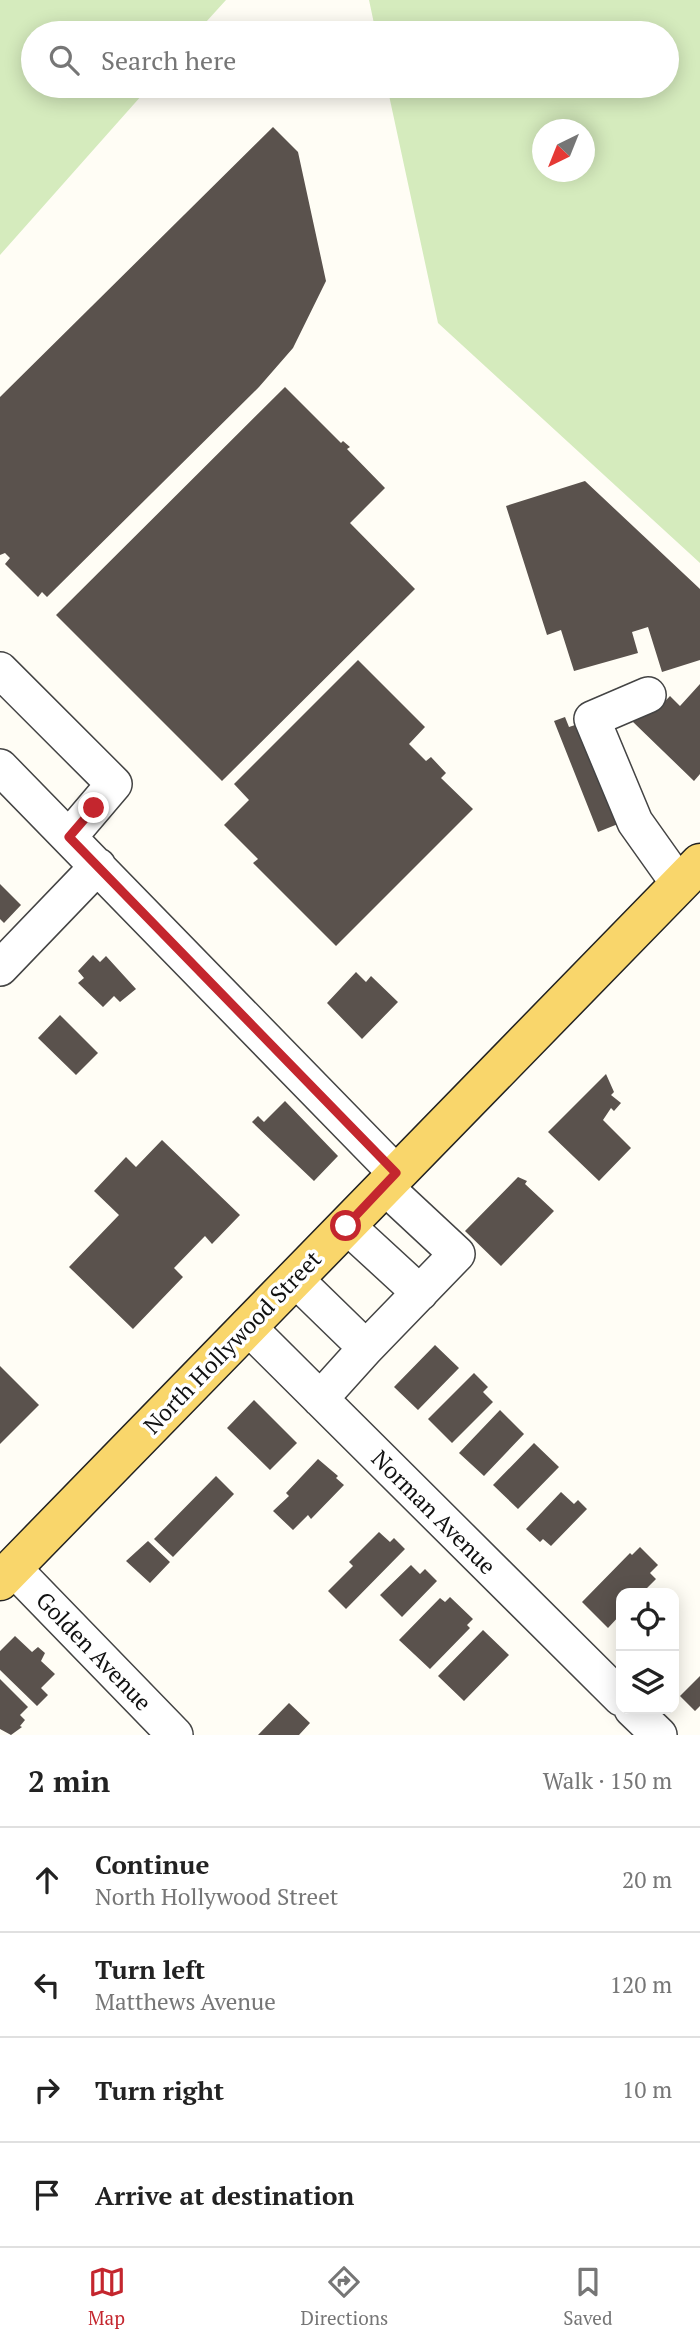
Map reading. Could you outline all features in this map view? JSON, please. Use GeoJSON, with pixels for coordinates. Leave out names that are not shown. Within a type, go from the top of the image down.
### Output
{"type":"FeatureCollection","features":[{"type":"Feature","properties":{"kind":"main road","name":"North Hollywood Street"},"geometry":{"type":"LineString","coordinates":[[6,1574],[690,874]]}},
{"type":"Feature","properties":{"kind":"street"},"geometry":{"type":"LineString","coordinates":[[0,670],[114,784],[69,837]]}},
{"type":"Feature","properties":{"kind":"street"},"geometry":{"type":"LineString","coordinates":[[648,695],[592,719],[635,822],[690,874]]}},
{"type":"Feature","properties":{"kind":"street"},"geometry":{"type":"LineString","coordinates":[[0,767],[98,866],[457,1254],[320,1399]]}},
{"type":"Feature","properties":{"kind":"street"},"geometry":{"type":"LineString","coordinates":[[0,968],[98,866]]}},
{"type":"Feature","properties":{"kind":"street"},"geometry":{"type":"LineString","coordinates":[[346,1226],[420,1293]]}},
{"type":"Feature","properties":{"kind":"street"},"geometry":{"type":"LineString","coordinates":[[294,1279],[366,1348]]}},
{"type":"Feature","properties":{"kind":"street","name":"Norman Avenue"},"geometry":{"type":"LineString","coordinates":[[247,1326],[616,1693]]}},
{"type":"Feature","properties":{"kind":"street","name":"Golden Avenue"},"geometry":{"type":"LineString","coordinates":[[6,1574],[176,1735]]}},
{"type":"Feature","properties":{"kind":"street"},"geometry":{"type":"LineString","coordinates":[[637,1714],[659,1735]]}},
{"type":"Feature","properties":{"kind":"green space"},"geometry":{"type":"Polygon","coordinates":[[[0,0],[226,0],[207,21],[21,21],[21,98],[139,98],[0,255],[0,0]]]}},
{"type":"Feature","properties":{"kind":"green space"},"geometry":{"type":"Polygon","coordinates":[[[369,0],[700,0],[700,563],[438,323],[390,98],[679,98],[679,21],[373,21],[369,0]]]}},
{"type":"Feature","properties":{"kind":"building"},"geometry":{"type":"Polygon","coordinates":[[[273,127],[298,152],[326,281],[293,348],[259,387],[47,597],[42,592],[38,597],[5,564],[10,558],[5,553],[0,555],[0,397],[273,127]]]}},
{"type":"Feature","properties":{"kind":"building"},"geometry":{"type":"Polygon","coordinates":[[[285,387],[341,443],[343,441],[350,447],[347,449],[385,488],[350,523],[415,589],[222,781],[56,615],[285,387]]]}},
{"type":"Feature","properties":{"kind":"building"},"geometry":{"type":"Polygon","coordinates":[[[585,481],[700,589],[700,660],[662,672],[648,627],[632,632],[638,653],[574,671],[561,630],[547,635],[506,506],[585,481]]]}},
{"type":"Feature","properties":{"kind":"building"},"geometry":{"type":"Polygon","coordinates":[[[358,660],[425,727],[409,744],[426,761],[431,757],[446,773],[441,778],[473,809],[336,946],[253,863],[258,859],[224,825],[249,800],[234,784],[358,660]]]}},
{"type":"Feature","properties":{"kind":"building"},"geometry":{"type":"Polygon","coordinates":[[[700,684],[700,774],[694,781],[633,722],[648,706],[655,712],[670,696],[680,706],[700,684]]]}},
{"type":"Feature","properties":{"kind":"building"},"geometry":{"type":"Polygon","coordinates":[[[565,717],[569,727],[578,724],[618,824],[598,832],[554,721],[565,717]]]}},
{"type":"Feature","properties":{"kind":"building"},"geometry":{"type":"Polygon","coordinates":[[[0,884],[21,905],[4,923],[0,919],[0,884]]]}},
{"type":"Feature","properties":{"kind":"building"},"geometry":{"type":"Polygon","coordinates":[[[93,955],[100,962],[106,956],[136,989],[120,1002],[114,996],[103,1007],[78,983],[84,978],[78,971],[93,955]]]}},
{"type":"Feature","properties":{"kind":"building"},"geometry":{"type":"Polygon","coordinates":[[[356,972],[366,982],[371,976],[398,1002],[362,1039],[327,1003],[356,972]]]}},
{"type":"Feature","properties":{"kind":"building"},"geometry":{"type":"Polygon","coordinates":[[[60,1015],[98,1053],[76,1075],[38,1038],[60,1015]]]}},
{"type":"Feature","properties":{"kind":"building"},"geometry":{"type":"Polygon","coordinates":[[[606,1074],[614,1092],[611,1095],[621,1103],[614,1111],[611,1108],[603,1120],[631,1148],[599,1181],[548,1132],[606,1074]]]}},
{"type":"Feature","properties":{"kind":"building"},"geometry":{"type":"Polygon","coordinates":[[[285,1101],[338,1156],[314,1181],[252,1122],[258,1116],[264,1122],[285,1101]]]}},
{"type":"Feature","properties":{"kind":"building"},"geometry":{"type":"Polygon","coordinates":[[[162,1140],[240,1215],[212,1244],[205,1236],[174,1268],[183,1277],[133,1329],[69,1267],[119,1215],[94,1191],[126,1157],[136,1167],[162,1140]]]}},
{"type":"Feature","properties":{"kind":"building"},"geometry":{"type":"Polygon","coordinates":[[[518,1177],[527,1181],[525,1184],[554,1211],[501,1266],[465,1231],[518,1177]]]}},
{"type":"Feature","properties":{"kind":"building"},"geometry":{"type":"Polygon","coordinates":[[[435,1345],[459,1368],[418,1410],[394,1387],[435,1345]]]}},
{"type":"Feature","properties":{"kind":"building"},"geometry":{"type":"Polygon","coordinates":[[[0,1366],[39,1405],[0,1444],[0,1366]]]}},
{"type":"Feature","properties":{"kind":"building"},"geometry":{"type":"Polygon","coordinates":[[[474,1373],[488,1387],[483,1392],[493,1402],[452,1443],[428,1419],[474,1373]]]}},
{"type":"Feature","properties":{"kind":"building"},"geometry":{"type":"Polygon","coordinates":[[[254,1400],[297,1443],[270,1470],[227,1428],[254,1400]]]}},
{"type":"Feature","properties":{"kind":"building"},"geometry":{"type":"Polygon","coordinates":[[[500,1410],[524,1434],[484,1476],[459,1453],[500,1410]]]}},
{"type":"Feature","properties":{"kind":"building"},"geometry":{"type":"Polygon","coordinates":[[[534,1443],[559,1467],[518,1509],[493,1485],[534,1443]]]}},
{"type":"Feature","properties":{"kind":"building"},"geometry":{"type":"Polygon","coordinates":[[[318,1459],[338,1476],[336,1478],[344,1485],[311,1519],[308,1515],[293,1530],[273,1511],[289,1496],[286,1493],[318,1459]]]}},
{"type":"Feature","properties":{"kind":"building"},"geometry":{"type":"Polygon","coordinates":[[[216,1476],[234,1494],[173,1557],[154,1539],[216,1476]]]}},
{"type":"Feature","properties":{"kind":"building"},"geometry":{"type":"Polygon","coordinates":[[[561,1492],[574,1504],[578,1500],[587,1509],[551,1546],[543,1539],[540,1542],[526,1529],[561,1492]]]}},
{"type":"Feature","properties":{"kind":"building"},"geometry":{"type":"Polygon","coordinates":[[[379,1532],[390,1542],[394,1538],[405,1549],[346,1609],[328,1591],[353,1566],[349,1562],[379,1532]]]}},
{"type":"Feature","properties":{"kind":"building"},"geometry":{"type":"Polygon","coordinates":[[[148,1541],[170,1562],[150,1583],[126,1561],[148,1541]]]}},
{"type":"Feature","properties":{"kind":"building"},"geometry":{"type":"Polygon","coordinates":[[[640,1547],[658,1565],[650,1573],[656,1579],[647,1588],[616,1588],[616,1619],[608,1628],[582,1602],[630,1553],[632,1555],[640,1547]]]}},
{"type":"Feature","properties":{"kind":"building"},"geometry":{"type":"Polygon","coordinates":[[[411,1565],[420,1574],[425,1569],[437,1581],[402,1617],[380,1595],[411,1565]]]}},
{"type":"Feature","properties":{"kind":"building"},"geometry":{"type":"Polygon","coordinates":[[[450,1597],[473,1619],[467,1625],[470,1628],[430,1669],[399,1640],[440,1598],[445,1602],[450,1597]]]}},
{"type":"Feature","properties":{"kind":"building"},"geometry":{"type":"Polygon","coordinates":[[[483,1630],[509,1655],[464,1701],[438,1676],[483,1630]]]}},
{"type":"Feature","properties":{"kind":"building"},"geometry":{"type":"Polygon","coordinates":[[[15,1636],[32,1652],[38,1647],[45,1653],[41,1661],[55,1674],[41,1688],[48,1695],[37,1706],[0,1670],[0,1651],[15,1636]]]}},
{"type":"Feature","properties":{"kind":"building"},"geometry":{"type":"Polygon","coordinates":[[[700,1676],[700,1706],[695,1711],[680,1696],[700,1676]]]}},
{"type":"Feature","properties":{"kind":"building"},"geometry":{"type":"Polygon","coordinates":[[[0,1679],[28,1707],[20,1715],[25,1720],[20,1726],[22,1727],[11,1735],[0,1729],[0,1679]]]}},
{"type":"Feature","properties":{"kind":"building"},"geometry":{"type":"Polygon","coordinates":[[[289,1703],[310,1723],[299,1735],[258,1735],[289,1703]]]}},
{"type":"Feature","properties":{"kind":"route"},"geometry":{"type":"LineString","coordinates":[[94,808],[69,837],[396,1173],[346,1226]]}}]}
